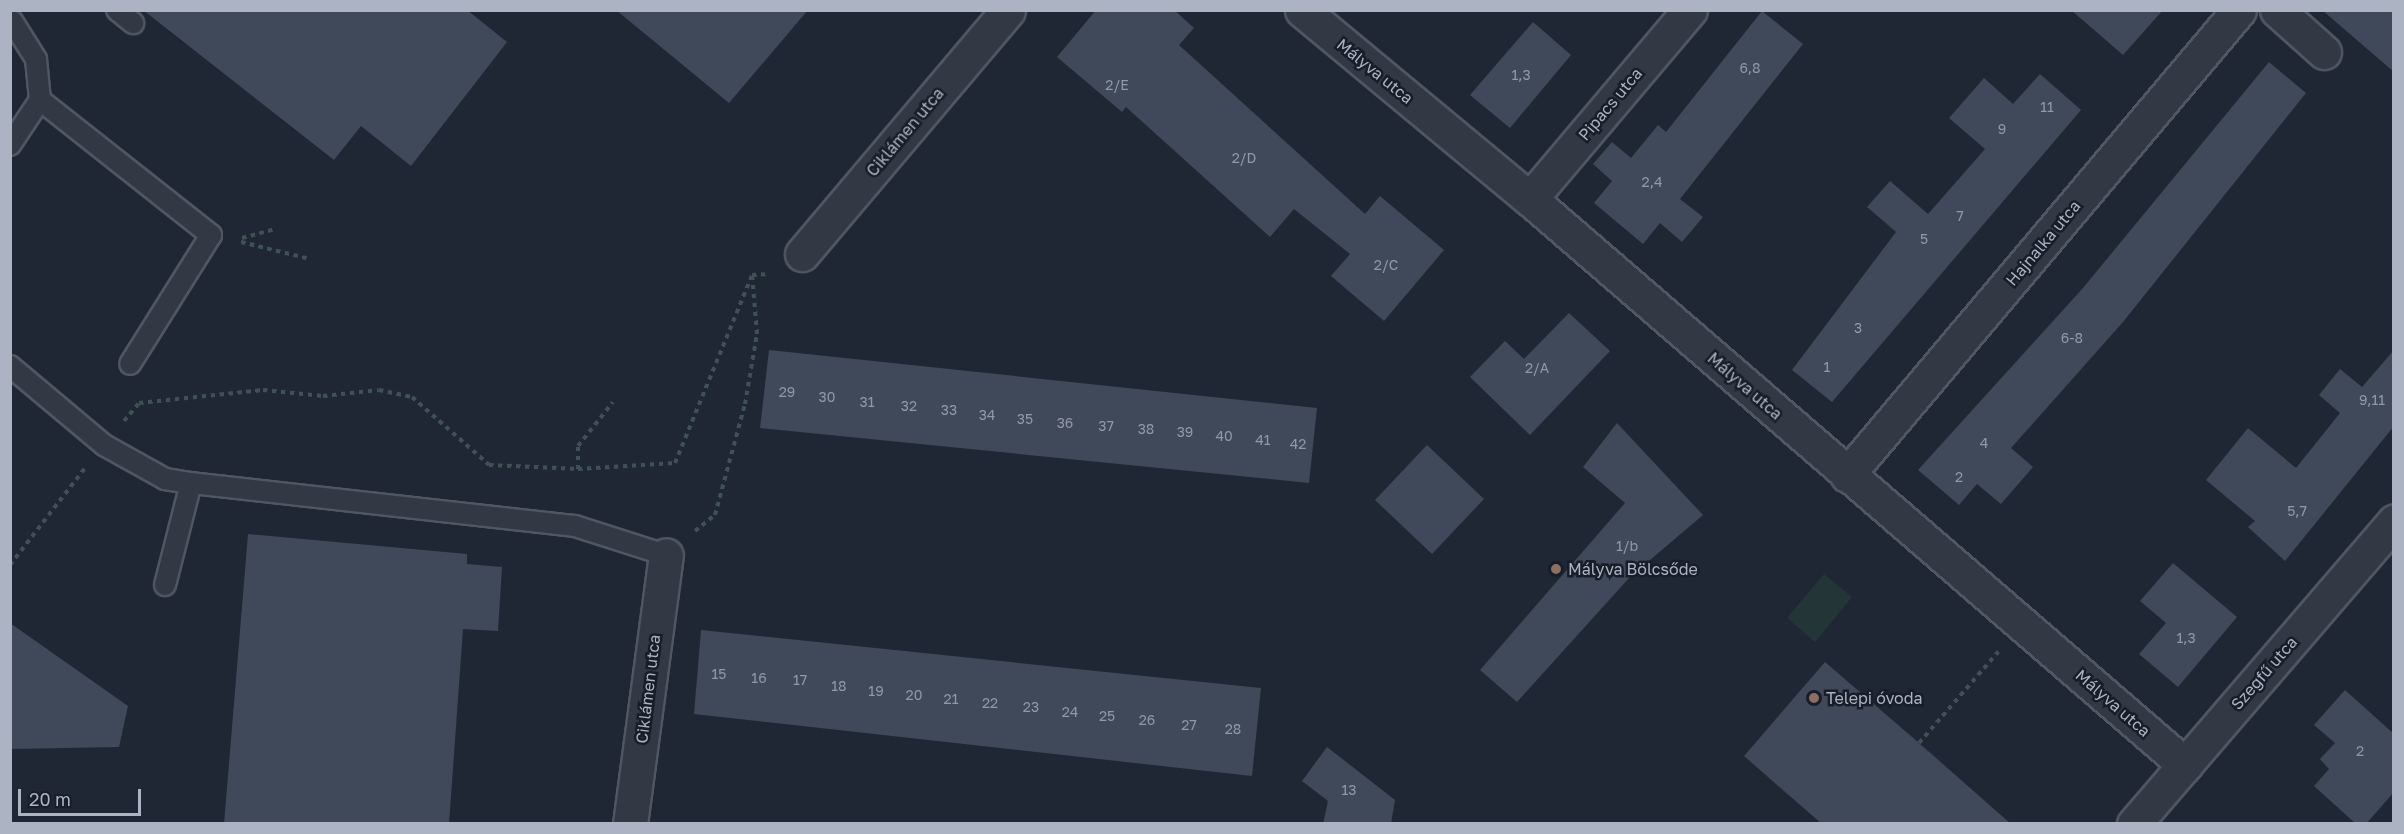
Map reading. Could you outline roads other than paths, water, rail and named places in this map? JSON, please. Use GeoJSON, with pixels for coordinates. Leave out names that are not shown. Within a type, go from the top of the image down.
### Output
{"type":"FeatureCollection","features":[{"type":"Feature","properties":{"kind":"street","name":"Ciklámen utca"},"geometry":{"type":"LineString","coordinates":[[802,254],[1008,10]]}},
{"type":"Feature","properties":{"kind":"street","name":"Mályva utca"},"geometry":{"type":"LineString","coordinates":[[1302,10],[1530,199],[2185,765]]}},
{"type":"Feature","properties":{"kind":"street","name":"Pipacs utca"},"geometry":{"type":"LineString","coordinates":[[1530,199],[1690,10]]}},
{"type":"Feature","properties":{"kind":"street","name":"Hajnalka utca"},"geometry":{"type":"LineString","coordinates":[[1847,475],[2239,10]]}},
{"type":"Feature","properties":{"kind":"street"},"geometry":{"type":"LineString","coordinates":[[2277,10],[2324,52]]}},
{"type":"Feature","properties":{"kind":"street","name":"Szegfű utca"},"geometry":{"type":"LineString","coordinates":[[2134,824],[2394,522]]}},
{"type":"Feature","properties":{"kind":"street","name":"Ciklámen utca"},"geometry":{"type":"LineString","coordinates":[[630,824],[666,555]]}},
{"type":"Feature","properties":{"kind":"lane"},"geometry":{"type":"LineString","coordinates":[[117,10],[133,23]]}},
{"type":"Feature","properties":{"kind":"lane"},"geometry":{"type":"LineString","coordinates":[[10,145],[40,100],[36,59],[14,17]]}},
{"type":"Feature","properties":{"kind":"lane"},"geometry":{"type":"LineString","coordinates":[[40,100],[212,235],[130,364]]}},
{"type":"Feature","properties":{"kind":"lane"},"geometry":{"type":"LineString","coordinates":[[10,366],[104,445],[165,479],[575,526],[666,555]]}},
{"type":"Feature","properties":{"kind":"lane"},"geometry":{"type":"LineString","coordinates":[[165,585],[191,483]]}},
{"type":"Feature","properties":{"kind":"place","name":"Mályva Bölcsőde"},"geometry":{"type":"Point","coordinates":[1556,569]}},
{"type":"Feature","properties":{"kind":"place","name":"Telepi óvoda"},"geometry":{"type":"Point","coordinates":[1814,698]}}]}
